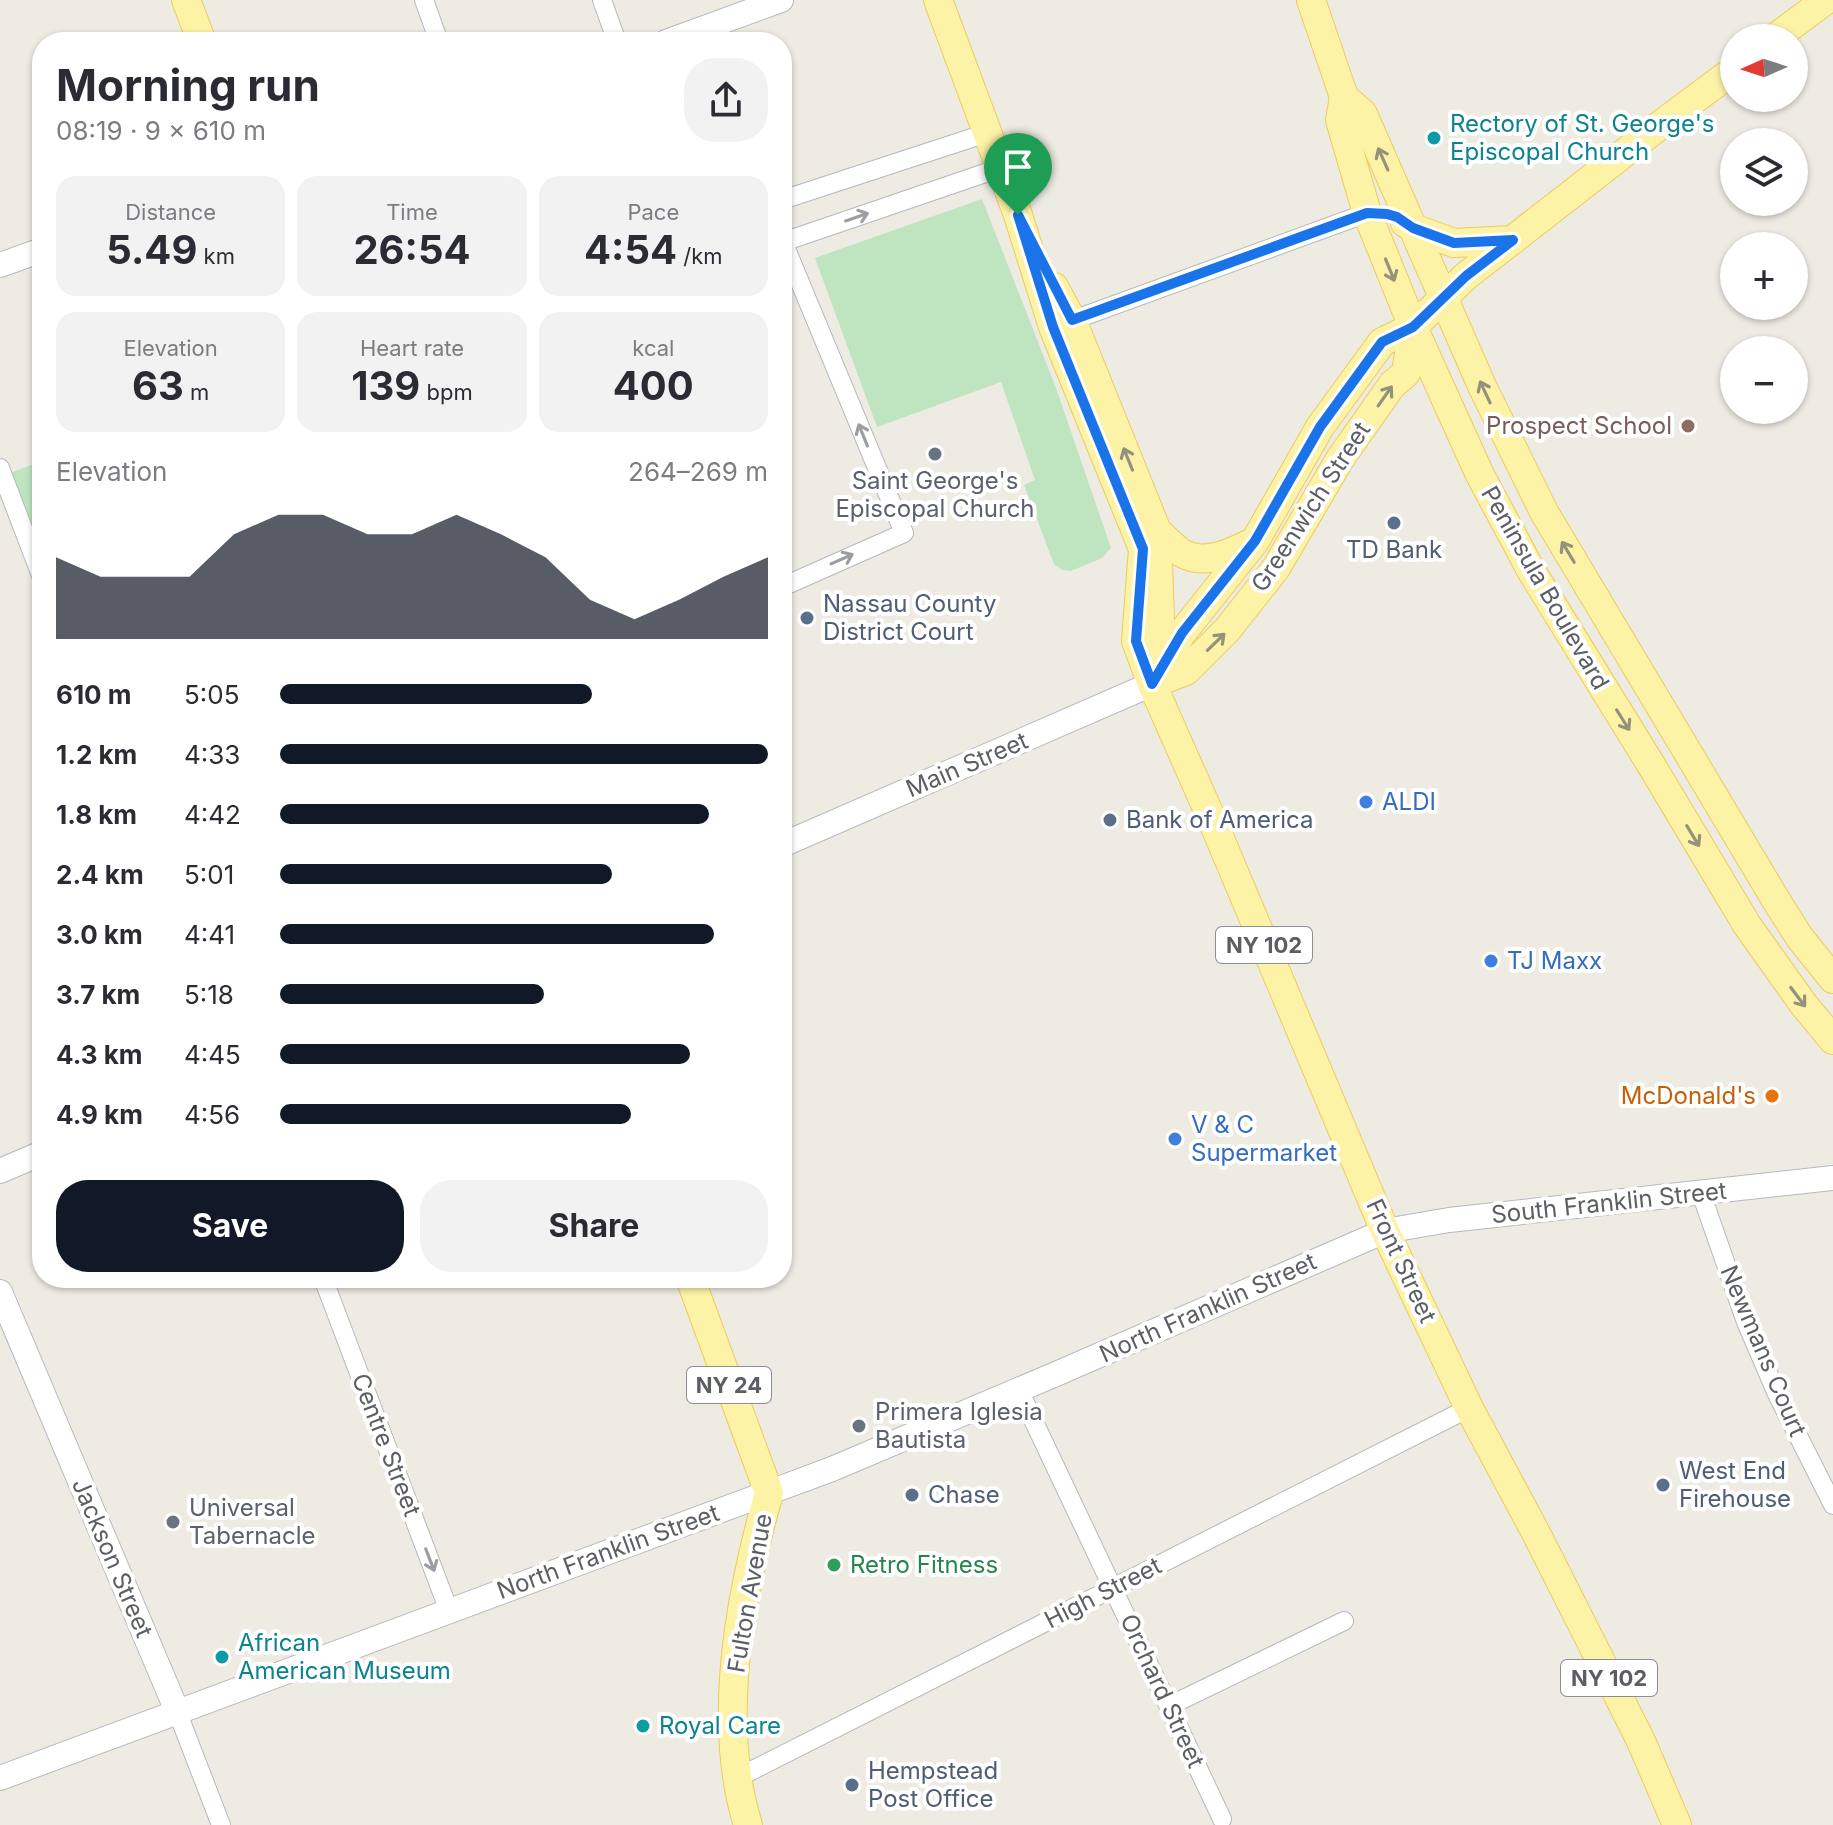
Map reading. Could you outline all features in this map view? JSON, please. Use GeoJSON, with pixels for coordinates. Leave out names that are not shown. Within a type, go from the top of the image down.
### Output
{"type":"FeatureCollection","features":[{"type":"Feature","properties":{"kind":"main road"},"geometry":{"type":"LineString","coordinates":[[186,0],[198,32]]}},
{"type":"Feature","properties":{"kind":"main road"},"geometry":{"type":"LineString","coordinates":[[715,32],[781,0]]}},
{"type":"Feature","properties":{"kind":"main road","name":"Front Street"},"geometry":{"type":"LineString","coordinates":[[938,0],[1062,324],[1143,549],[1136,641],[1152,684],[1385,1231],[1469,1408],[1641,1741],[1677,1825]]}},
{"type":"Feature","properties":{"kind":"main road","name":"Peninsula Boulevard"},"geometry":{"type":"LineString","coordinates":[[1311,0],[1344,97],[1340,120],[1367,213],[1413,327],[1480,475],[1538,582],[1747,925],[1833,1040]]}},
{"type":"Feature","properties":{"kind":"main road"},"geometry":{"type":"LineString","coordinates":[[1794,24],[1826,0]]}},
{"type":"Feature","properties":{"kind":"main road","name":"Greenwich Street"},"geometry":{"type":"LineString","coordinates":[[1152,684],[1182,633],[1255,541],[1320,427],[1382,342],[1413,327],[1466,276],[1720,80]]}},
{"type":"Feature","properties":{"kind":"main road","name":"Peninsula Boulevard"},"geometry":{"type":"LineString","coordinates":[[1344,97],[1363,114],[1482,386],[1544,512],[1779,905],[1800,938],[1833,979]]}},
{"type":"Feature","properties":{"kind":"main road"},"geometry":{"type":"LineString","coordinates":[[1367,213],[1397,217],[1413,228],[1454,243],[1513,240]]}},
{"type":"Feature","properties":{"kind":"main road"},"geometry":{"type":"LineString","coordinates":[[0,265],[32,254]]}},
{"type":"Feature","properties":{"kind":"main road","name":"Front Street"},"geometry":{"type":"LineString","coordinates":[[1062,324],[1157,531],[1160,621],[1152,684]]}},
{"type":"Feature","properties":{"kind":"main road","name":"Greenwich Street"},"geometry":{"type":"LineString","coordinates":[[1152,684],[1186,671],[1227,630],[1276,568],[1340,459],[1392,385],[1406,373],[1413,327]]}},
{"type":"Feature","properties":{"kind":"main road"},"geometry":{"type":"LineString","coordinates":[[1157,531],[1183,554],[1198,558],[1224,556],[1255,541]]}},
{"type":"Feature","properties":{"kind":"main road","name":"Main Street"},"geometry":{"type":"LineString","coordinates":[[792,841],[1152,684]]}},
{"type":"Feature","properties":{"kind":"main road"},"geometry":{"type":"LineString","coordinates":[[0,1171],[32,1157]]}},
{"type":"Feature","properties":{"kind":"main road","name":"South Franklin Street"},"geometry":{"type":"LineString","coordinates":[[1385,1231],[1449,1220],[1833,1178]]}},
{"type":"Feature","properties":{"kind":"main road","name":"North Franklin Street"},"geometry":{"type":"LineString","coordinates":[[0,1778],[832,1469],[1385,1231]]}},
{"type":"Feature","properties":{"kind":"main road","name":"Fulton Avenue"},"geometry":{"type":"LineString","coordinates":[[694,1288],[769,1493],[759,1526],[735,1661],[732,1717],[738,1791],[748,1825]]}},
{"type":"Feature","properties":{"kind":"main road","name":"Jackson Street"},"geometry":{"type":"LineString","coordinates":[[0,1292],[177,1711]]}},
{"type":"Feature","properties":{"kind":"street"},"geometry":{"type":"LineString","coordinates":[[424,0],[435,32]]}},
{"type":"Feature","properties":{"kind":"street"},"geometry":{"type":"LineString","coordinates":[[602,0],[613,32]]}},
{"type":"Feature","properties":{"kind":"street"},"geometry":{"type":"LineString","coordinates":[[792,197],[987,133]]}},
{"type":"Feature","properties":{"kind":"street"},"geometry":{"type":"LineString","coordinates":[[792,237],[1000,168]]}},
{"type":"Feature","properties":{"kind":"street"},"geometry":{"type":"LineString","coordinates":[[1062,324],[1367,213]]}},
{"type":"Feature","properties":{"kind":"street"},"geometry":{"type":"LineString","coordinates":[[792,262],[904,533],[792,583]]}},
{"type":"Feature","properties":{"kind":"street"},"geometry":{"type":"LineString","coordinates":[[0,468],[32,552]]}},
{"type":"Feature","properties":{"kind":"street","name":"Newmans Court"},"geometry":{"type":"LineString","coordinates":[[1701,1193],[1752,1336],[1777,1394],[1833,1505]]}},
{"type":"Feature","properties":{"kind":"street","name":"Centre Street"},"geometry":{"type":"LineString","coordinates":[[327,1288],[449,1611]]}},
{"type":"Feature","properties":{"kind":"street","name":"Orchard Street"},"geometry":{"type":"LineString","coordinates":[[1019,1390],[1222,1819]]}},
{"type":"Feature","properties":{"kind":"street","name":"High Street"},"geometry":{"type":"LineString","coordinates":[[737,1778],[1469,1408]]}},
{"type":"Feature","properties":{"kind":"street"},"geometry":{"type":"LineString","coordinates":[[1169,1706],[1344,1621]]}},
{"type":"Feature","properties":{"kind":"street","name":"Jackson Street"},"geometry":{"type":"LineString","coordinates":[[177,1711],[221,1825]]}},
{"type":"Feature","properties":{"kind":"green space"},"geometry":{"type":"Polygon","coordinates":[[[982,199],[1056,388],[1111,548],[1102,558],[1071,571],[1062,570],[1054,564],[1024,485],[1035,480],[1001,382],[877,427],[815,258],[982,199]]]}},
{"type":"Feature","properties":{"kind":"green space"},"geometry":{"type":"Polygon","coordinates":[[[32,465],[32,552],[2,476],[32,465]]]}},
{"type":"Feature","properties":{"kind":"place","name":"Rectory of St. George's Episcopal Church"},"geometry":{"type":"Point","coordinates":[1434,138]}},
{"type":"Feature","properties":{"kind":"place","name":"Prospect School"},"geometry":{"type":"Point","coordinates":[1688,426]}},
{"type":"Feature","properties":{"kind":"place","name":"Saint George's Episcopal Church"},"geometry":{"type":"Point","coordinates":[935,454]}},
{"type":"Feature","properties":{"kind":"place","name":"TD Bank"},"geometry":{"type":"Point","coordinates":[1394,523]}},
{"type":"Feature","properties":{"kind":"place","name":"Nassau County District Court"},"geometry":{"type":"Point","coordinates":[807,618]}},
{"type":"Feature","properties":{"kind":"place","name":"ALDI"},"geometry":{"type":"Point","coordinates":[1366,802]}},
{"type":"Feature","properties":{"kind":"place","name":"Bank of America"},"geometry":{"type":"Point","coordinates":[1110,820]}},
{"type":"Feature","properties":{"kind":"place","name":"TJ Maxx"},"geometry":{"type":"Point","coordinates":[1491,961]}},
{"type":"Feature","properties":{"kind":"place","name":"McDonald's"},"geometry":{"type":"Point","coordinates":[1772,1096]}},
{"type":"Feature","properties":{"kind":"place","name":"V & C Supermarket"},"geometry":{"type":"Point","coordinates":[1175,1139]}},
{"type":"Feature","properties":{"kind":"place","name":"Primera Iglesia Bautista"},"geometry":{"type":"Point","coordinates":[859,1426]}},
{"type":"Feature","properties":{"kind":"place","name":"West End Firehouse"},"geometry":{"type":"Point","coordinates":[1663,1485]}},
{"type":"Feature","properties":{"kind":"place","name":"Chase"},"geometry":{"type":"Point","coordinates":[912,1495]}},
{"type":"Feature","properties":{"kind":"place","name":"Universal Tabernacle"},"geometry":{"type":"Point","coordinates":[173,1522]}},
{"type":"Feature","properties":{"kind":"place","name":"Retro Fitness"},"geometry":{"type":"Point","coordinates":[834,1565]}},
{"type":"Feature","properties":{"kind":"place","name":"African American Museum"},"geometry":{"type":"Point","coordinates":[222,1657]}},
{"type":"Feature","properties":{"kind":"place","name":"Royal Care"},"geometry":{"type":"Point","coordinates":[643,1726]}},
{"type":"Feature","properties":{"kind":"place","name":"Hempstead Post Office"},"geometry":{"type":"Point","coordinates":[852,1785]}},
{"type":"Feature","properties":{"kind":"route"},"geometry":{"type":"LineString","coordinates":[[1367,213],[1397,217],[1413,228],[1454,243],[1513,240],[1466,276],[1413,327],[1382,342],[1320,427],[1255,541],[1182,633],[1152,684],[1136,641],[1143,549],[1053,327],[1018,215],[1072,320],[1367,213]]}}]}
